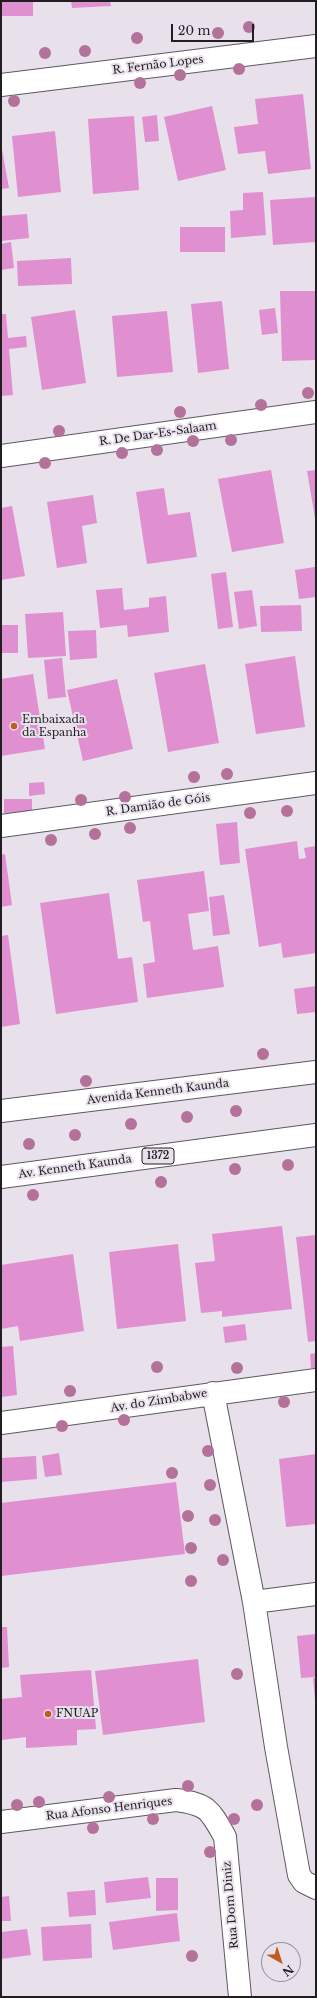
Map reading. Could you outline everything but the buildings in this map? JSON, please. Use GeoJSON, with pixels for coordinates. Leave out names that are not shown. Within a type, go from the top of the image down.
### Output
{"type":"FeatureCollection","features":[{"type":"Feature","properties":{"kind":"street","name":"R. Fernão Lopes"},"geometry":{"type":"LineString","coordinates":[[1,85],[316,46]]}},
{"type":"Feature","properties":{"kind":"street","name":"R. De Dar-Es-Salaam"},"geometry":{"type":"LineString","coordinates":[[1,456],[316,412]]}},
{"type":"Feature","properties":{"kind":"street","name":"R. Damião de Góis"},"geometry":{"type":"LineString","coordinates":[[1,826],[316,783]]}},
{"type":"Feature","properties":{"kind":"street","name":"Avenida Kenneth Kaunda"},"geometry":{"type":"LineString","coordinates":[[1,1111],[316,1072]]}},
{"type":"Feature","properties":{"kind":"street","name":"Av. Kenneth Kaunda"},"geometry":{"type":"LineString","coordinates":[[1,1177],[316,1135]]}},
{"type":"Feature","properties":{"kind":"street","name":"Av. do Zimbabwe"},"geometry":{"type":"LineString","coordinates":[[1,1423],[144,1405],[214,1393],[316,1380]]}},
{"type":"Feature","properties":{"kind":"street"},"geometry":{"type":"LineString","coordinates":[[214,1393],[254,1602],[276,1747],[299,1875],[304,1882],[316,1888]]}},
{"type":"Feature","properties":{"kind":"street"},"geometry":{"type":"LineString","coordinates":[[254,1602],[316,1594]]}},
{"type":"Feature","properties":{"kind":"street","name":"Rua Afonso Henriques"},"geometry":{"type":"LineString","coordinates":[[1,1822],[176,1800],[197,1802],[213,1816]]}},
{"type":"Feature","properties":{"kind":"street","name":"Rua Dom Diniz"},"geometry":{"type":"LineString","coordinates":[[213,1816],[225,1837],[240,1997]]}},
{"type":"Feature","properties":{"kind":"place","name":"Embaixada da Espanha"},"geometry":{"type":"Point","coordinates":[14,726]}},
{"type":"Feature","properties":{"kind":"place","name":"FNUAP"},"geometry":{"type":"Point","coordinates":[48,1714]}}]}
